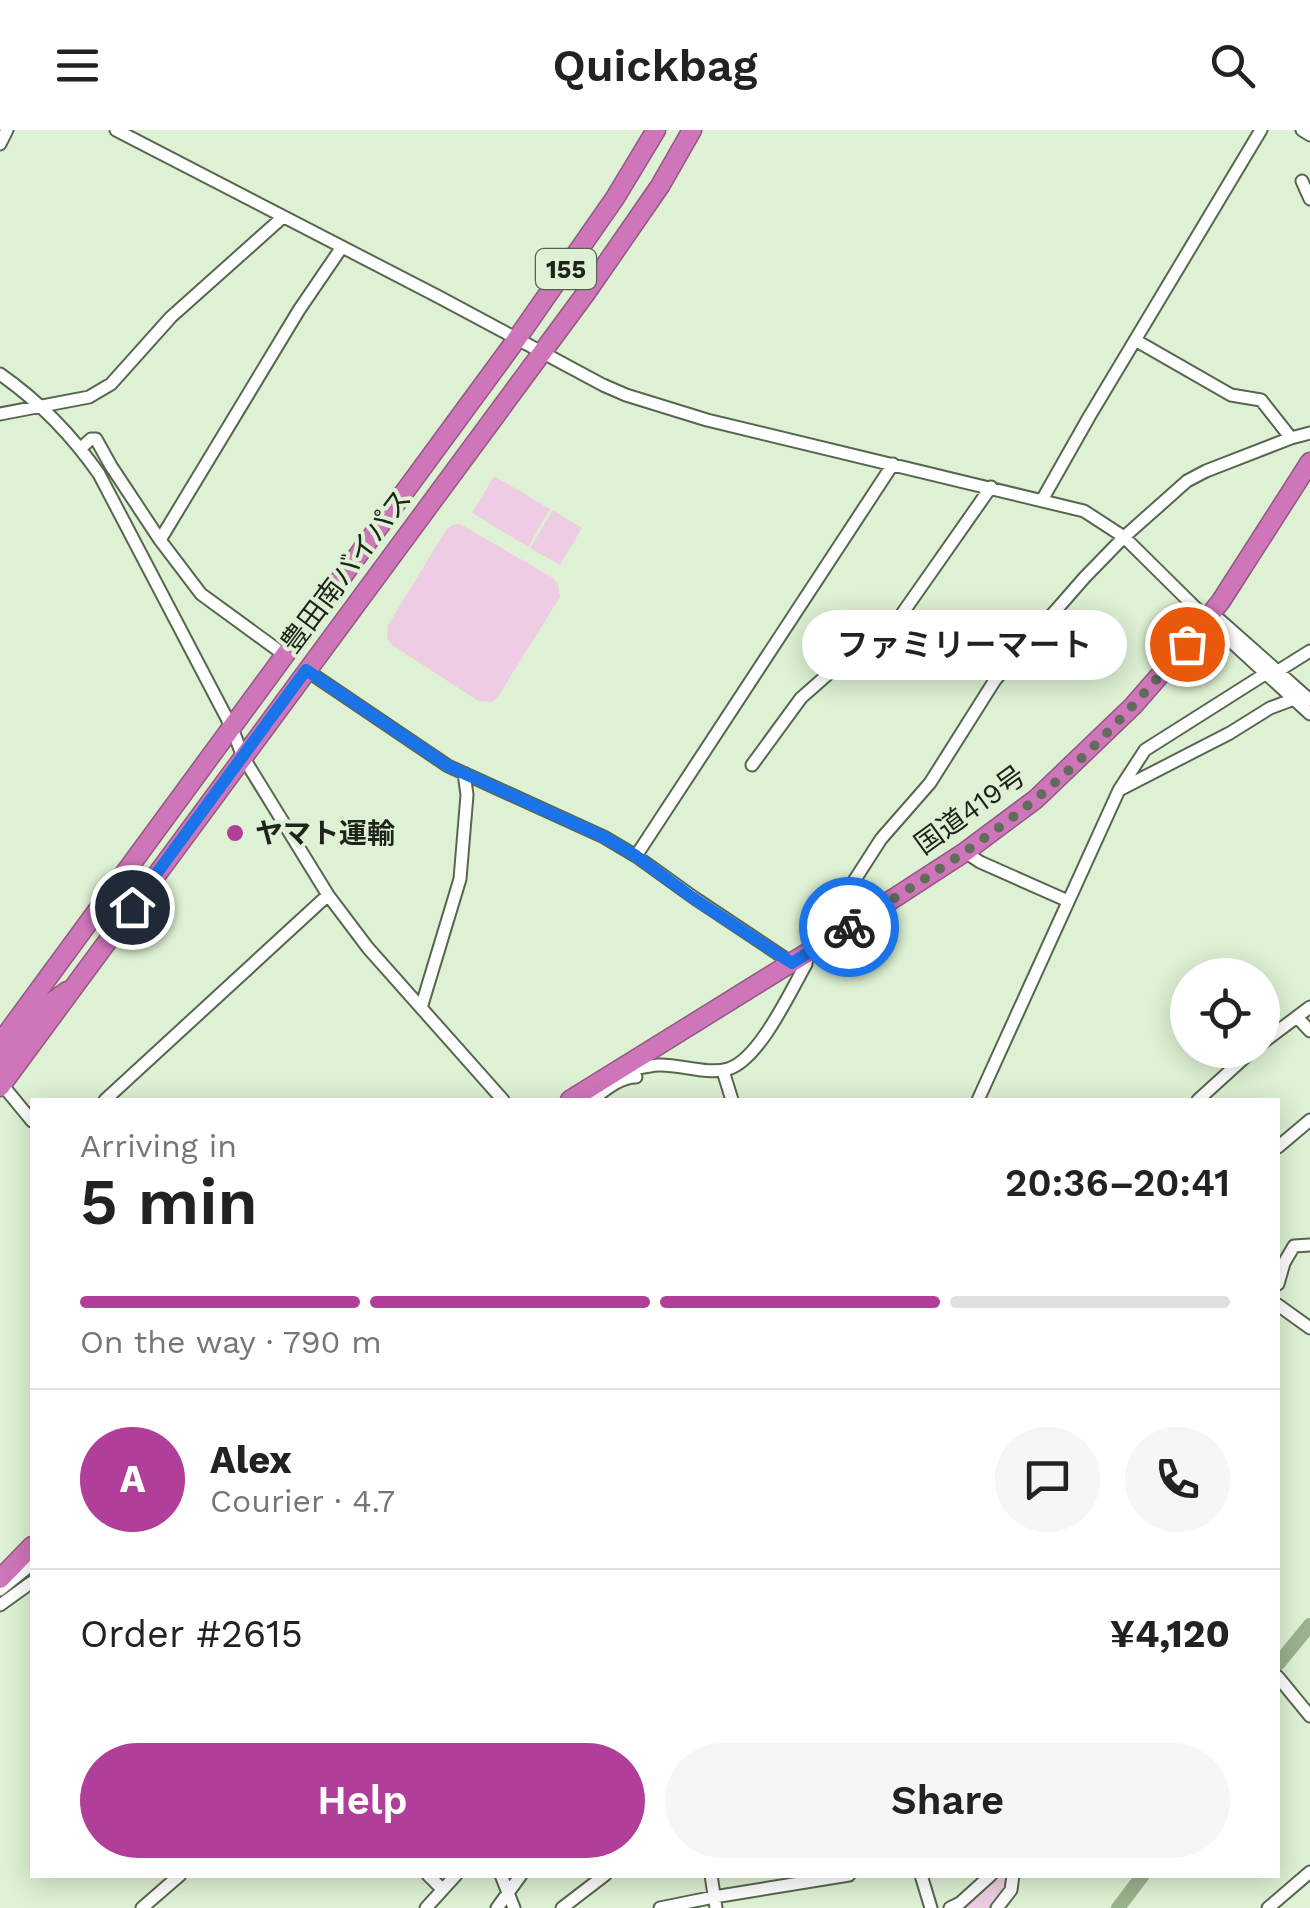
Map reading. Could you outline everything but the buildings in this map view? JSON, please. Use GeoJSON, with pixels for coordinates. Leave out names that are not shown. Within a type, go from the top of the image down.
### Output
{"type":"FeatureCollection","features":[{"type":"Feature","properties":{"kind":"highway","name":"豊田南バイパス"},"geometry":{"type":"LineString","coordinates":[[0,1043],[516,340],[615,198],[656,130]]}},
{"type":"Feature","properties":{"kind":"highway","name":"豊田南バイパス"},"geometry":{"type":"LineString","coordinates":[[1,1084],[642,213],[692,130]]}},
{"type":"Feature","properties":{"kind":"highway","name":"国道419号"},"geometry":{"type":"LineString","coordinates":[[574,1098],[609,1080],[964,852],[1036,799],[1133,706],[1187,644],[1220,601],[1310,462]]}},
{"type":"Feature","properties":{"kind":"highway"},"geometry":{"type":"LineString","coordinates":[[0,1062],[38,1012],[76,986]]}},
{"type":"Feature","properties":{"kind":"highway"},"geometry":{"type":"LineString","coordinates":[[0,1579],[30,1548]]}},
{"type":"Feature","properties":{"kind":"street"},"geometry":{"type":"LineString","coordinates":[[0,144],[7,130]]}},
{"type":"Feature","properties":{"kind":"street"},"geometry":{"type":"LineString","coordinates":[[116,130],[603,385],[638,399],[707,420],[1084,511],[1124,537],[1207,616],[1310,700]]}},
{"type":"Feature","properties":{"kind":"street"},"geometry":{"type":"LineString","coordinates":[[1042,500],[1261,130]]}},
{"type":"Feature","properties":{"kind":"street"},"geometry":{"type":"LineString","coordinates":[[1302,130],[1310,134]]}},
{"type":"Feature","properties":{"kind":"street"},"geometry":{"type":"LineString","coordinates":[[1302,182],[1310,199]]}},
{"type":"Feature","properties":{"kind":"street"},"geometry":{"type":"LineString","coordinates":[[0,414],[89,398],[111,384],[171,317],[282,217]]}},
{"type":"Feature","properties":{"kind":"street"},"geometry":{"type":"LineString","coordinates":[[160,540],[342,246]]}},
{"type":"Feature","properties":{"kind":"street"},"geometry":{"type":"LineString","coordinates":[[1135,340],[1231,395],[1261,400],[1291,438]]}},
{"type":"Feature","properties":{"kind":"street"},"geometry":{"type":"LineString","coordinates":[[0,374],[44,407],[98,474],[232,728],[243,758],[328,895],[368,948],[501,1098]]}},
{"type":"Feature","properties":{"kind":"street"},"geometry":{"type":"LineString","coordinates":[[609,1080],[640,1077],[652,1070],[724,1074],[738,1065],[758,1046],[806,964],[806,954],[881,839],[930,783],[995,680],[1085,578],[1124,537],[1187,482],[1310,433]]}},
{"type":"Feature","properties":{"kind":"street"},"geometry":{"type":"LineString","coordinates":[[80,448],[96,439],[160,540],[200,594],[286,656]]}},
{"type":"Feature","properties":{"kind":"street"},"geometry":{"type":"LineString","coordinates":[[636,856],[893,464]]}},
{"type":"Feature","properties":{"kind":"street"},"geometry":{"type":"LineString","coordinates":[[752,765],[801,698],[835,668],[890,630],[990,487]]}},
{"type":"Feature","properties":{"kind":"street"},"geometry":{"type":"LineString","coordinates":[[979,1098],[1119,790],[1145,750],[1310,652]]}},
{"type":"Feature","properties":{"kind":"street"},"geometry":{"type":"LineString","coordinates":[[306,670],[448,766],[604,837],[693,898],[806,954]]}},
{"type":"Feature","properties":{"kind":"street"},"geometry":{"type":"LineString","coordinates":[[1272,672],[1310,714]]}},
{"type":"Feature","properties":{"kind":"street"},"geometry":{"type":"LineString","coordinates":[[1119,790],[1270,708],[1294,700]]}},
{"type":"Feature","properties":{"kind":"street"},"geometry":{"type":"LineString","coordinates":[[421,1008],[460,879],[467,794],[464,774]]}},
{"type":"Feature","properties":{"kind":"street"},"geometry":{"type":"LineString","coordinates":[[964,852],[1068,901]]}},
{"type":"Feature","properties":{"kind":"street"},"geometry":{"type":"LineString","coordinates":[[107,1098],[328,895]]}},
{"type":"Feature","properties":{"kind":"street"},"geometry":{"type":"LineString","coordinates":[[1280,1030],[1310,1006]]}},
{"type":"Feature","properties":{"kind":"street"},"geometry":{"type":"LineString","coordinates":[[1298,1017],[1310,1032]]}},
{"type":"Feature","properties":{"kind":"street"},"geometry":{"type":"LineString","coordinates":[[594,1098],[609,1080],[653,1065],[724,1074]]}},
{"type":"Feature","properties":{"kind":"street"},"geometry":{"type":"LineString","coordinates":[[1200,1098],[1233,1068]]}},
{"type":"Feature","properties":{"kind":"street"},"geometry":{"type":"LineString","coordinates":[[724,1074],[731,1098]]}},
{"type":"Feature","properties":{"kind":"street"},"geometry":{"type":"LineString","coordinates":[[609,1080],[615,1098]]}},
{"type":"Feature","properties":{"kind":"street"},"geometry":{"type":"LineString","coordinates":[[1,1084],[30,1119]]}},
{"type":"Feature","properties":{"kind":"street"},"geometry":{"type":"LineString","coordinates":[[1280,1145],[1310,1120]]}},
{"type":"Feature","properties":{"kind":"street"},"geometry":{"type":"LineString","coordinates":[[1280,1277],[1294,1246],[1310,1245]]}},
{"type":"Feature","properties":{"kind":"street"},"geometry":{"type":"LineString","coordinates":[[1280,1306],[1310,1328]]}},
{"type":"Feature","properties":{"kind":"street"},"geometry":{"type":"LineString","coordinates":[[0,1590],[30,1566]]}},
{"type":"Feature","properties":{"kind":"street"},"geometry":{"type":"LineString","coordinates":[[0,1605],[30,1583]]}},
{"type":"Feature","properties":{"kind":"street"},"geometry":{"type":"LineString","coordinates":[[1280,1680],[1310,1716]]}},
{"type":"Feature","properties":{"kind":"street"},"geometry":{"type":"LineString","coordinates":[[1268,1908],[1310,1872]]}},
{"type":"Feature","properties":{"kind":"street"},"geometry":{"type":"LineString","coordinates":[[142,1908],[177,1878]]}},
{"type":"Feature","properties":{"kind":"street"},"geometry":{"type":"LineString","coordinates":[[431,1878],[442,1889]]}},
{"type":"Feature","properties":{"kind":"street"},"geometry":{"type":"LineString","coordinates":[[426,1908],[453,1878]]}},
{"type":"Feature","properties":{"kind":"street"},"geometry":{"type":"LineString","coordinates":[[501,1878],[514,1908]]}},
{"type":"Feature","properties":{"kind":"street"},"geometry":{"type":"LineString","coordinates":[[497,1908],[519,1878]]}},
{"type":"Feature","properties":{"kind":"street"},"geometry":{"type":"LineString","coordinates":[[562,1908],[601,1878]]}},
{"type":"Feature","properties":{"kind":"street"},"geometry":{"type":"LineString","coordinates":[[660,1908],[715,1902],[834,1878]]}},
{"type":"Feature","properties":{"kind":"street"},"geometry":{"type":"LineString","coordinates":[[922,1878],[932,1908]]}},
{"type":"Feature","properties":{"kind":"street"},"geometry":{"type":"LineString","coordinates":[[950,1908],[988,1878]]}},
{"type":"Feature","properties":{"kind":"street"},"geometry":{"type":"LineString","coordinates":[[998,1908],[1011,1890],[1013,1878]]}},
{"type":"Feature","properties":{"kind":"shaded area"},"geometry":{"type":"Polygon","coordinates":[[[494,476],[550,509],[528,547],[472,513],[494,476]]]}},
{"type":"Feature","properties":{"kind":"shaded area"},"geometry":{"type":"Polygon","coordinates":[[[553,510],[582,528],[560,565],[530,548],[553,510]]]}},
{"type":"Feature","properties":{"kind":"shaded area"},"geometry":{"type":"Polygon","coordinates":[[[460,524],[558,584],[560,597],[491,702],[478,701],[387,638],[388,625],[446,530],[460,524]]]}},
{"type":"Feature","properties":{"kind":"shaded area"},"geometry":{"type":"Polygon","coordinates":[[[990,1878],[1011,1878],[996,1908],[955,1908],[990,1878]]]}},
{"type":"Feature","properties":{"kind":"waterway"},"geometry":{"type":"LineString","coordinates":[[1280,1662],[1310,1625]]}},
{"type":"Feature","properties":{"kind":"waterway"},"geometry":{"type":"LineString","coordinates":[[1118,1908],[1141,1878]]}},
{"type":"Feature","properties":{"kind":"way so far"},"geometry":{"type":"LineString","coordinates":[[849,927],[1005,824],[1036,799],[1133,706],[1187,644]]}},
{"type":"Feature","properties":{"kind":"place","name":"ファミリーマート"},"geometry":{"type":"Point","coordinates":[1187,644]}},
{"type":"Feature","properties":{"kind":"place","name":"ヤマト運輸"},"geometry":{"type":"Point","coordinates":[235,833]}},
{"type":"Feature","properties":{"kind":"route"},"geometry":{"type":"LineString","coordinates":[[132,907],[306,670],[448,766],[604,837],[636,856],[792,963],[849,927]]}}]}
